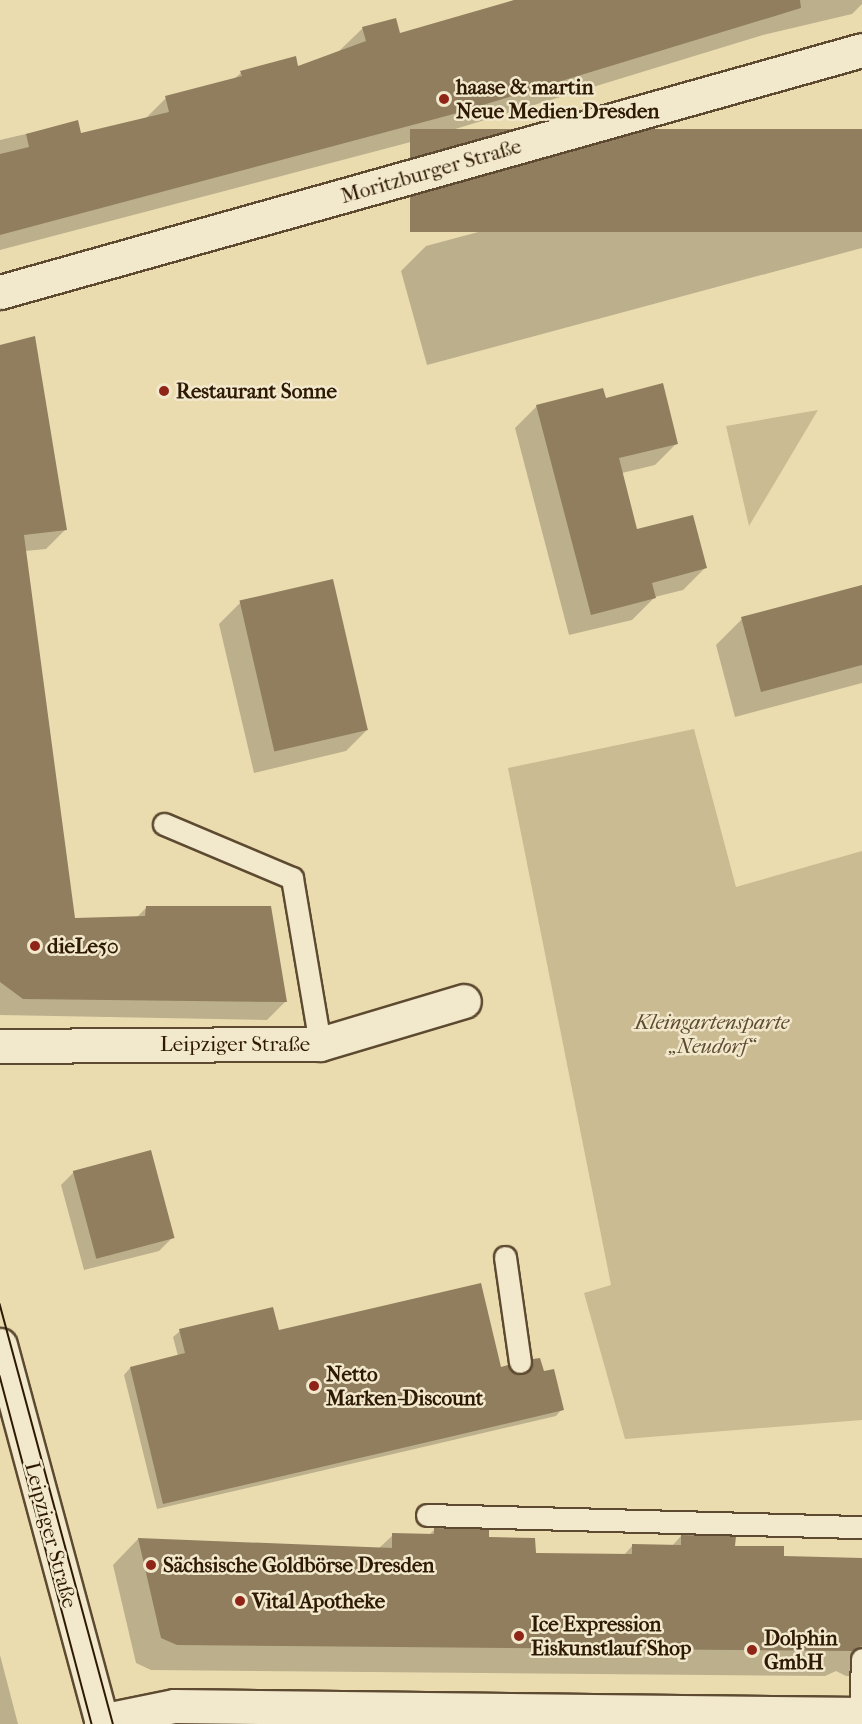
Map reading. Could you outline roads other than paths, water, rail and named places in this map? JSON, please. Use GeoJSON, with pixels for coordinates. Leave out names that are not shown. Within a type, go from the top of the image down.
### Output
{"type":"FeatureCollection","features":[{"type":"Feature","properties":{"kind":"street","name":"Moritzburger Straße"},"geometry":{"type":"LineString","coordinates":[[0,292],[862,50]]}},
{"type":"Feature","properties":{"kind":"street","name":"Leipziger Straße"},"geometry":{"type":"LineString","coordinates":[[0,1046],[320,1044],[464,1001]]}},
{"type":"Feature","properties":{"kind":"street","name":"Leipziger Straße"},"geometry":{"type":"LineString","coordinates":[[0,1345],[99,1723]]}},
{"type":"Feature","properties":{"kind":"street"},"geometry":{"type":"LineString","coordinates":[[99,1723],[174,1706],[637,1717],[861,1714]]}},
{"type":"Feature","properties":{"kind":"lane"},"geometry":{"type":"LineString","coordinates":[[164,824],[292,878],[320,1044]]}},
{"type":"Feature","properties":{"kind":"lane"},"geometry":{"type":"LineString","coordinates":[[506,1257],[520,1362]]}},
{"type":"Feature","properties":{"kind":"lane"},"geometry":{"type":"LineString","coordinates":[[427,1515],[862,1527]]}},
{"type":"Feature","properties":{"kind":"lane"},"geometry":{"type":"LineString","coordinates":[[861,1714],[862,1659]]}},
{"type":"Feature","properties":{"kind":"tram line"},"geometry":{"type":"LineString","coordinates":[[0,1304],[113,1724]]}},
{"type":"Feature","properties":{"kind":"tram line"},"geometry":{"type":"LineString","coordinates":[[0,1376],[92,1724]]}},
{"type":"Feature","properties":{"kind":"place","name":"haase & martin Neue Medien Dresden"},"geometry":{"type":"Point","coordinates":[444,99]}},
{"type":"Feature","properties":{"kind":"place","name":"Restaurant Sonne"},"geometry":{"type":"Point","coordinates":[164,391]}},
{"type":"Feature","properties":{"kind":"place","name":"dieLe50"},"geometry":{"type":"Point","coordinates":[35,946]}},
{"type":"Feature","properties":{"kind":"place","name":"Netto Marken-Discount"},"geometry":{"type":"Point","coordinates":[314,1386]}},
{"type":"Feature","properties":{"kind":"place","name":"Sächsische Goldbörse Dresden"},"geometry":{"type":"Point","coordinates":[151,1565]}},
{"type":"Feature","properties":{"kind":"place","name":"Vital Apotheke"},"geometry":{"type":"Point","coordinates":[240,1601]}},
{"type":"Feature","properties":{"kind":"place","name":"Ice Expression Eiskunstlauf Shop"},"geometry":{"type":"Point","coordinates":[519,1636]}},
{"type":"Feature","properties":{"kind":"place","name":"Dolphin GmbH"},"geometry":{"type":"Point","coordinates":[752,1650]}},
{"type":"Feature","properties":{"kind":"park label","name":"Kleingartensparte „Neudorf“"},"geometry":{"type":"Point","coordinates":[712,1034]}}]}
